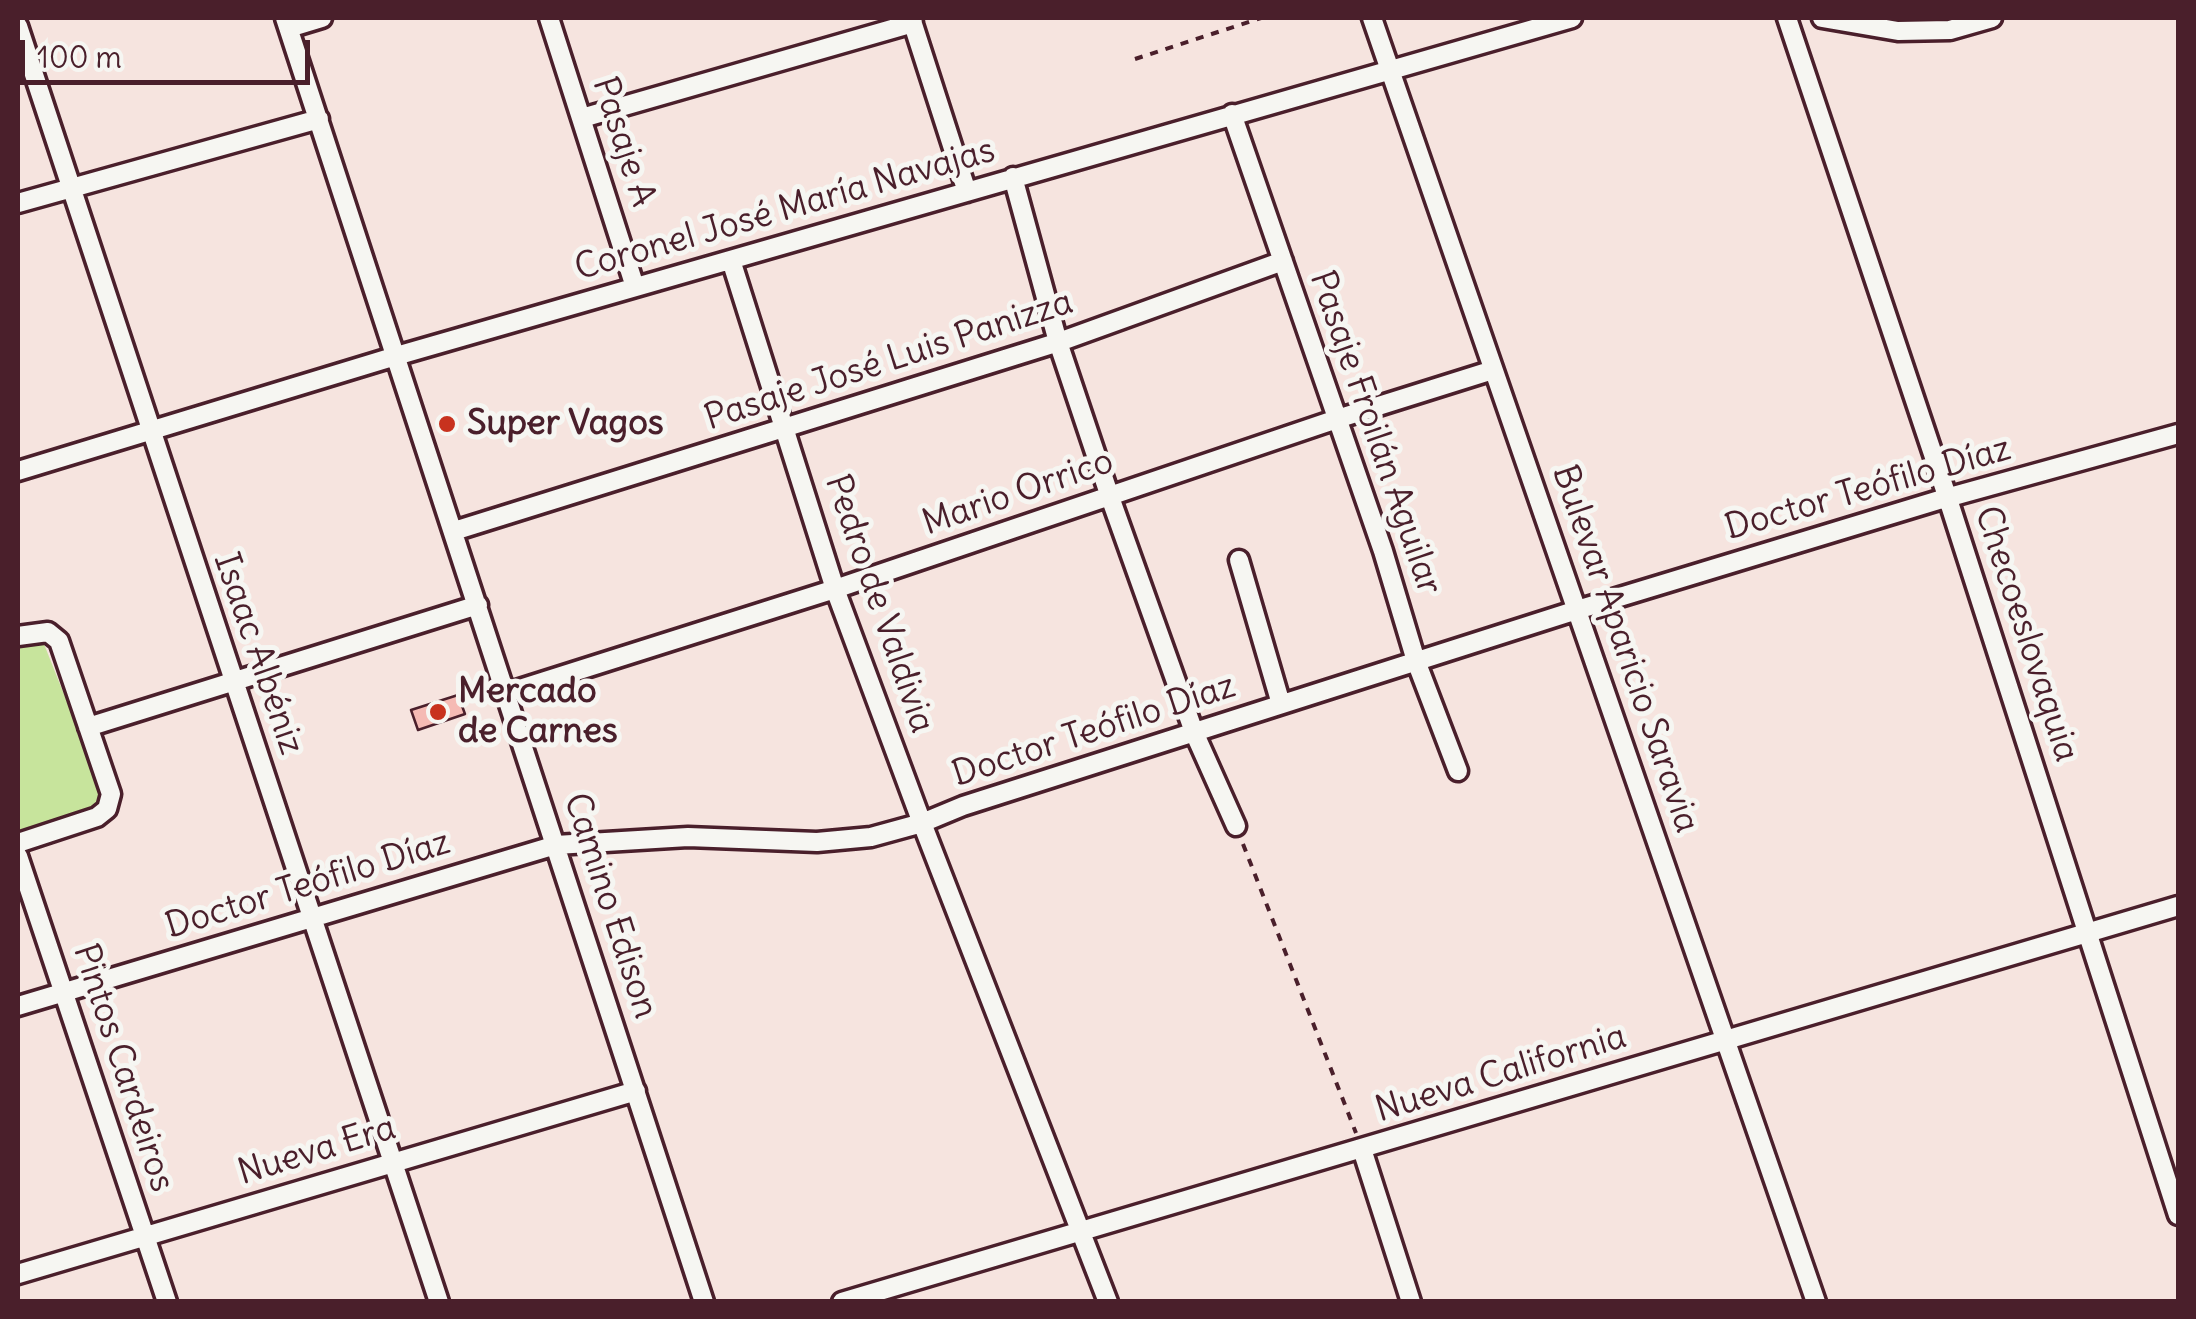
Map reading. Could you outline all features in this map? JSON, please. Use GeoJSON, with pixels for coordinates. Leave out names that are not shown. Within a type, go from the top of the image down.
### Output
{"type":"FeatureCollection","features":[{"type":"Feature","properties":{"kind":"street"},"geometry":{"type":"LineString","coordinates":[[287,23],[322,18]]}},
{"type":"Feature","properties":{"kind":"street","name":"Pasaje A"},"geometry":{"type":"LineString","coordinates":[[549,18],[635,287]]}},
{"type":"Feature","properties":{"kind":"street","name":"Bulevar Aparicio Saravia"},"geometry":{"type":"LineString","coordinates":[[1372,18],[1816,1302]]}},
{"type":"Feature","properties":{"kind":"street","name":"Coronel José María Navajas"},"geometry":{"type":"LineString","coordinates":[[18,471],[396,356],[1572,18]]}},
{"type":"Feature","properties":{"kind":"street","name":"Checoeslovaquia"},"geometry":{"type":"LineString","coordinates":[[1787,18],[1948,499],[2178,1215]]}},
{"type":"Feature","properties":{"kind":"street"},"geometry":{"type":"LineString","coordinates":[[1822,18],[1898,31],[1950,30],[1992,18]]}},
{"type":"Feature","properties":{"kind":"street"},"geometry":{"type":"LineString","coordinates":[[582,118],[912,20],[966,192]]}},
{"type":"Feature","properties":{"kind":"street","name":"Camino Edison"},"geometry":{"type":"LineString","coordinates":[[287,23],[704,1302]]}},
{"type":"Feature","properties":{"kind":"street","name":"Isaac Albéniz"},"geometry":{"type":"LineString","coordinates":[[18,26],[439,1302]]}},
{"type":"Feature","properties":{"kind":"street","name":"Pasaje Froilán Aguilar"},"geometry":{"type":"LineString","coordinates":[[1232,114],[1416,661],[1458,771]]}},
{"type":"Feature","properties":{"kind":"street"},"geometry":{"type":"LineString","coordinates":[[18,203],[319,119]]}},
{"type":"Feature","properties":{"kind":"street"},"geometry":{"type":"LineString","coordinates":[[1013,177],[1058,342],[1110,496],[1194,732],[1236,826]]}},
{"type":"Feature","properties":{"kind":"street","name":"Pedro de Valdivia"},"geometry":{"type":"LineString","coordinates":[[731,260],[835,589],[1108,1302]]}},
{"type":"Feature","properties":{"kind":"street","name":"Pasaje José Luis Panizza"},"geometry":{"type":"LineString","coordinates":[[454,531],[1058,342],[1283,261]]}},
{"type":"Feature","properties":{"kind":"street","name":"Mario Orrico"},"geometry":{"type":"LineString","coordinates":[[507,694],[1493,370]]}},
{"type":"Feature","properties":{"kind":"street","name":"Doctor Teófilo Díaz"},"geometry":{"type":"LineString","coordinates":[[18,1006],[556,845],[688,837],[817,842],[871,837],[1577,610],[2178,434]]}},
{"type":"Feature","properties":{"kind":"street"},"geometry":{"type":"LineString","coordinates":[[1239,560],[1282,704]]}},
{"type":"Feature","properties":{"kind":"street"},"geometry":{"type":"LineString","coordinates":[[88,727],[478,605]]}},
{"type":"Feature","properties":{"kind":"street"},"geometry":{"type":"LineString","coordinates":[[18,636],[48,632],[59,641],[111,794],[107,808],[98,817],[18,843]]}},
{"type":"Feature","properties":{"kind":"street","name":"Pintos Cardeiros"},"geometry":{"type":"LineString","coordinates":[[18,856],[167,1302]]}},
{"type":"Feature","properties":{"kind":"street","name":"Nueva California"},"geometry":{"type":"LineString","coordinates":[[842,1302],[2178,906]]}},
{"type":"Feature","properties":{"kind":"street","name":"Nueva Era"},"geometry":{"type":"LineString","coordinates":[[18,1274],[636,1091]]}},
{"type":"Feature","properties":{"kind":"street"},"geometry":{"type":"LineString","coordinates":[[1362,1149],[1410,1302]]}},
{"type":"Feature","properties":{"kind":"path"},"geometry":{"type":"LineString","coordinates":[[1135,59],[1261,18]]}},
{"type":"Feature","properties":{"kind":"path"},"geometry":{"type":"LineString","coordinates":[[1236,826],[1362,1149]]}},
{"type":"Feature","properties":{"kind":"green space"},"geometry":{"type":"Polygon","coordinates":[[[29,639],[44,644],[104,795],[97,806],[18,833],[18,643],[29,639]]]}},
{"type":"Feature","properties":{"kind":"building","name":"Mercado de Carnes"},"geometry":{"type":"Polygon","coordinates":[[[458,695],[465,714],[418,730],[411,710],[458,695]]]}},
{"type":"Feature","properties":{"kind":"place","name":"Super Vagos"},"geometry":{"type":"Point","coordinates":[447,424]}},
{"type":"Feature","properties":{"kind":"place","name":"Mercado de Carnes"},"geometry":{"type":"Point","coordinates":[438,712]}}]}
